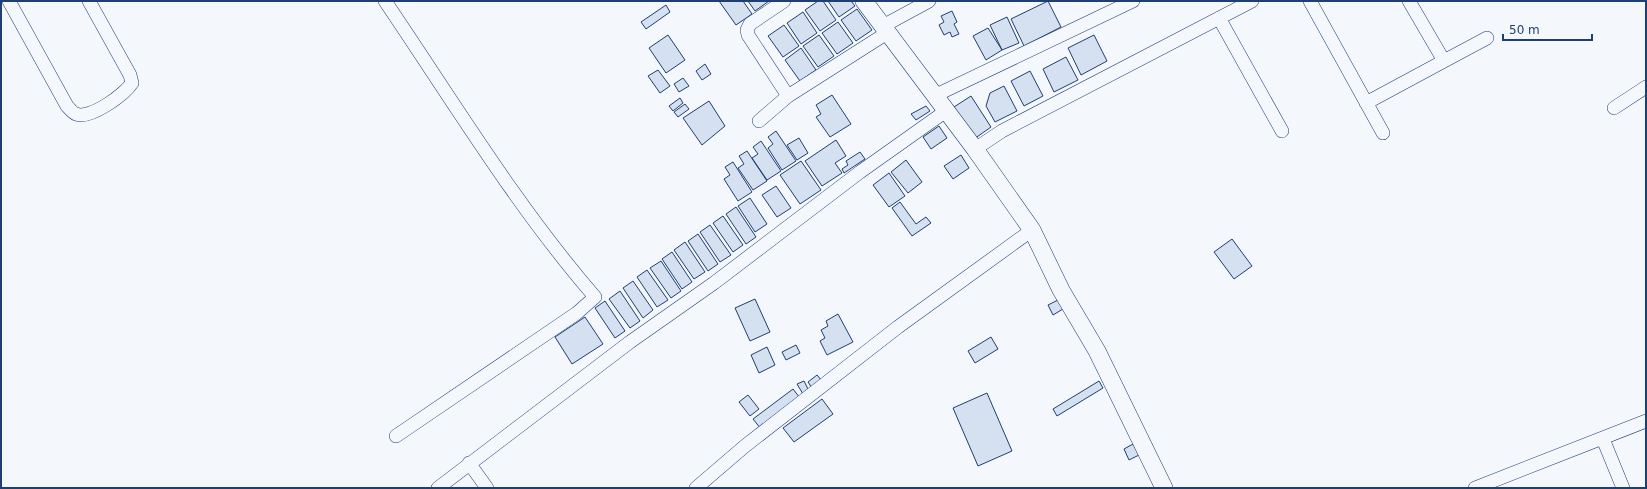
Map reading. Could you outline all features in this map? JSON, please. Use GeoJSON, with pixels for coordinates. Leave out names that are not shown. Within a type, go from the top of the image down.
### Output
{"type":"FeatureCollection","features":[{"type":"Feature","properties":{"kind":"main road"},"geometry":{"type":"LineString","coordinates":[[864,1],[975,149],[1032,230],[1061,290],[1097,350],[1164,488]]}},
{"type":"Feature","properties":{"kind":"street"},"geometry":{"type":"LineString","coordinates":[[8,1],[66,106],[76,114],[86,116],[127,90],[132,83],[130,75],[89,1]]}},
{"type":"Feature","properties":{"kind":"street"},"geometry":{"type":"LineString","coordinates":[[385,1],[515,194],[557,253],[595,297],[577,313],[396,436]]}},
{"type":"Feature","properties":{"kind":"street"},"geometry":{"type":"LineString","coordinates":[[784,1],[750,24],[747,30],[748,35],[788,96]]}},
{"type":"Feature","properties":{"kind":"street"},"geometry":{"type":"LineString","coordinates":[[759,121],[788,96],[885,29],[929,1]]}},
{"type":"Feature","properties":{"kind":"street"},"geometry":{"type":"LineString","coordinates":[[934,96],[1133,1]]}},
{"type":"Feature","properties":{"kind":"street"},"geometry":{"type":"LineString","coordinates":[[975,149],[1002,131],[1252,1]]}},
{"type":"Feature","properties":{"kind":"street"},"geometry":{"type":"LineString","coordinates":[[1310,1],[1383,133]]}},
{"type":"Feature","properties":{"kind":"street"},"geometry":{"type":"LineString","coordinates":[[1409,1],[1444,61]]}},
{"type":"Feature","properties":{"kind":"street"},"geometry":{"type":"LineString","coordinates":[[1219,18],[1282,131]]}},
{"type":"Feature","properties":{"kind":"street"},"geometry":{"type":"LineString","coordinates":[[1366,103],[1487,38]]}},
{"type":"Feature","properties":{"kind":"street"},"geometry":{"type":"LineString","coordinates":[[1614,108],[1646,87]]}},
{"type":"Feature","properties":{"kind":"street"},"geometry":{"type":"LineString","coordinates":[[438,488],[630,342],[726,274],[860,172],[946,111]]}},
{"type":"Feature","properties":{"kind":"street"},"geometry":{"type":"LineString","coordinates":[[696,488],[745,446],[898,327],[1032,230]]}},
{"type":"Feature","properties":{"kind":"street"},"geometry":{"type":"LineString","coordinates":[[1475,488],[1646,421]]}},
{"type":"Feature","properties":{"kind":"street"},"geometry":{"type":"LineString","coordinates":[[1603,439],[1623,488]]}},
{"type":"Feature","properties":{"kind":"street"},"geometry":{"type":"LineString","coordinates":[[469,463],[487,488]]}},
{"type":"Feature","properties":{"kind":"building"},"geometry":{"type":"Polygon","coordinates":[[[719,1],[743,1],[752,14],[736,25],[719,1]]]}},
{"type":"Feature","properties":{"kind":"building"},"geometry":{"type":"Polygon","coordinates":[[[748,1],[769,1],[755,11],[748,1]]]}},
{"type":"Feature","properties":{"kind":"building"},"geometry":{"type":"Polygon","coordinates":[[[818,1],[823,1],[836,20],[820,31],[805,10],[818,1]]]}},
{"type":"Feature","properties":{"kind":"building"},"geometry":{"type":"Polygon","coordinates":[[[828,1],[851,1],[855,6],[839,17],[828,1]]]}},
{"type":"Feature","properties":{"kind":"building"},"geometry":{"type":"Polygon","coordinates":[[[1048,1],[1061,27],[1024,46],[1011,19],[1048,1]]]}},
{"type":"Feature","properties":{"kind":"building"},"geometry":{"type":"Polygon","coordinates":[[[666,5],[670,12],[646,29],[641,22],[666,5]]]}},
{"type":"Feature","properties":{"kind":"building"},"geometry":{"type":"Polygon","coordinates":[[[857,9],[872,30],[856,41],[841,20],[857,9]]]}},
{"type":"Feature","properties":{"kind":"building"},"geometry":{"type":"Polygon","coordinates":[[[952,11],[957,22],[954,24],[959,34],[952,37],[950,32],[944,35],[939,25],[944,22],[941,16],[952,11]]]}},
{"type":"Feature","properties":{"kind":"building"},"geometry":{"type":"Polygon","coordinates":[[[803,12],[817,33],[801,44],[787,23],[803,12]]]}},
{"type":"Feature","properties":{"kind":"building"},"geometry":{"type":"Polygon","coordinates":[[[1007,17],[1019,43],[1002,50],[990,25],[1007,17]]]}},
{"type":"Feature","properties":{"kind":"building"},"geometry":{"type":"Polygon","coordinates":[[[838,22],[853,43],[837,54],[822,33],[838,22]]]}},
{"type":"Feature","properties":{"kind":"building"},"geometry":{"type":"Polygon","coordinates":[[[784,25],[799,46],[783,57],[768,36],[784,25]]]}},
{"type":"Feature","properties":{"kind":"building"},"geometry":{"type":"Polygon","coordinates":[[[988,28],[1002,50],[986,60],[973,36],[988,28]]]}},
{"type":"Feature","properties":{"kind":"building"},"geometry":{"type":"Polygon","coordinates":[[[668,35],[685,60],[666,73],[649,48],[668,35]]]}},
{"type":"Feature","properties":{"kind":"building"},"geometry":{"type":"Polygon","coordinates":[[[819,35],[834,56],[818,67],[803,46],[819,35]]]}},
{"type":"Feature","properties":{"kind":"building"},"geometry":{"type":"Polygon","coordinates":[[[1094,35],[1107,61],[1081,75],[1068,48],[1094,35]]]}},
{"type":"Feature","properties":{"kind":"building"},"geometry":{"type":"Polygon","coordinates":[[[801,48],[816,70],[800,81],[785,60],[801,48]]]}},
{"type":"Feature","properties":{"kind":"building"},"geometry":{"type":"Polygon","coordinates":[[[1066,57],[1078,80],[1054,92],[1043,69],[1066,57]]]}},
{"type":"Feature","properties":{"kind":"building"},"geometry":{"type":"Polygon","coordinates":[[[705,64],[711,74],[702,80],[696,71],[705,64]]]}},
{"type":"Feature","properties":{"kind":"building"},"geometry":{"type":"Polygon","coordinates":[[[658,70],[670,86],[660,93],[648,76],[658,70]]]}},
{"type":"Feature","properties":{"kind":"building"},"geometry":{"type":"Polygon","coordinates":[[[1030,71],[1043,96],[1024,106],[1011,81],[1030,71]]]}},
{"type":"Feature","properties":{"kind":"building"},"geometry":{"type":"Polygon","coordinates":[[[683,78],[689,86],[679,92],[674,84],[683,78]]]}},
{"type":"Feature","properties":{"kind":"building"},"geometry":{"type":"Polygon","coordinates":[[[1004,86],[1017,111],[995,122],[986,106],[990,93],[1004,86]]]}},
{"type":"Feature","properties":{"kind":"building"},"geometry":{"type":"Polygon","coordinates":[[[832,95],[851,124],[830,137],[816,117],[821,114],[816,105],[832,95]]]}},
{"type":"Feature","properties":{"kind":"building"},"geometry":{"type":"Polygon","coordinates":[[[971,96],[991,127],[974,139],[954,107],[971,96]]]}},
{"type":"Feature","properties":{"kind":"building"},"geometry":{"type":"Polygon","coordinates":[[[680,98],[683,103],[673,111],[669,106],[680,98]]]}},
{"type":"Feature","properties":{"kind":"building"},"geometry":{"type":"Polygon","coordinates":[[[709,101],[725,126],[702,145],[683,118],[709,101]]]}},
{"type":"Feature","properties":{"kind":"building"},"geometry":{"type":"Polygon","coordinates":[[[685,104],[689,109],[678,117],[674,112],[685,104]]]}},
{"type":"Feature","properties":{"kind":"building"},"geometry":{"type":"Polygon","coordinates":[[[926,106],[930,111],[916,120],[911,114],[926,106]]]}},
{"type":"Feature","properties":{"kind":"building"},"geometry":{"type":"Polygon","coordinates":[[[939,126],[947,138],[931,149],[923,137],[939,126]]]}},
{"type":"Feature","properties":{"kind":"building"},"geometry":{"type":"Polygon","coordinates":[[[776,131],[796,161],[782,170],[768,148],[773,144],[768,137],[776,131]]]}},
{"type":"Feature","properties":{"kind":"building"},"geometry":{"type":"Polygon","coordinates":[[[799,138],[808,153],[797,160],[787,145],[799,138]]]}},
{"type":"Feature","properties":{"kind":"building"},"geometry":{"type":"Polygon","coordinates":[[[836,140],[846,156],[835,163],[842,173],[822,186],[805,161],[836,140]]]}},
{"type":"Feature","properties":{"kind":"building"},"geometry":{"type":"Polygon","coordinates":[[[761,141],[781,171],[767,180],[752,158],[758,154],[753,147],[761,141]]]}},
{"type":"Feature","properties":{"kind":"building"},"geometry":{"type":"Polygon","coordinates":[[[747,151],[767,181],[753,190],[738,168],[744,164],[739,156],[747,151]]]}},
{"type":"Feature","properties":{"kind":"building"},"geometry":{"type":"Polygon","coordinates":[[[860,152],[865,159],[844,173],[842,169],[848,165],[846,161],[860,152]]]}},
{"type":"Feature","properties":{"kind":"building"},"geometry":{"type":"Polygon","coordinates":[[[961,155],[969,168],[953,179],[944,166],[961,155]]]}},
{"type":"Feature","properties":{"kind":"building"},"geometry":{"type":"Polygon","coordinates":[[[906,160],[922,182],[908,193],[891,172],[906,160]]]}},
{"type":"Feature","properties":{"kind":"building"},"geometry":{"type":"Polygon","coordinates":[[[801,161],[821,190],[800,204],[780,175],[801,161]]]}},
{"type":"Feature","properties":{"kind":"building"},"geometry":{"type":"Polygon","coordinates":[[[733,162],[752,192],[738,201],[724,179],[730,175],[725,167],[733,162]]]}},
{"type":"Feature","properties":{"kind":"building"},"geometry":{"type":"Polygon","coordinates":[[[889,173],[905,196],[889,207],[873,185],[889,173]]]}},
{"type":"Feature","properties":{"kind":"building"},"geometry":{"type":"Polygon","coordinates":[[[776,186],[791,208],[777,217],[762,195],[776,186]]]}},
{"type":"Feature","properties":{"kind":"building"},"geometry":{"type":"Polygon","coordinates":[[[750,198],[767,224],[755,232],[738,206],[750,198]]]}},
{"type":"Feature","properties":{"kind":"building"},"geometry":{"type":"Polygon","coordinates":[[[900,202],[916,224],[926,217],[931,223],[912,236],[892,208],[900,202]]]}},
{"type":"Feature","properties":{"kind":"building"},"geometry":{"type":"Polygon","coordinates":[[[736,207],[756,237],[746,244],[726,214],[736,207]]]}},
{"type":"Feature","properties":{"kind":"building"},"geometry":{"type":"Polygon","coordinates":[[[723,216],[743,245],[733,252],[713,223],[723,216]]]}},
{"type":"Feature","properties":{"kind":"building"},"geometry":{"type":"Polygon","coordinates":[[[710,225],[731,255],[720,262],[700,232],[710,225]]]}},
{"type":"Feature","properties":{"kind":"building"},"geometry":{"type":"Polygon","coordinates":[[[698,234],[718,264],[708,271],[688,241],[698,234]]]}},
{"type":"Feature","properties":{"kind":"building"},"geometry":{"type":"Polygon","coordinates":[[[1232,239],[1252,266],[1234,279],[1214,252],[1232,239]]]}},
{"type":"Feature","properties":{"kind":"building"},"geometry":{"type":"Polygon","coordinates":[[[685,242],[705,272],[694,279],[674,250],[685,242]]]}},
{"type":"Feature","properties":{"kind":"building"},"geometry":{"type":"Polygon","coordinates":[[[672,252],[692,282],[682,289],[662,259],[672,252]]]}},
{"type":"Feature","properties":{"kind":"building"},"geometry":{"type":"Polygon","coordinates":[[[661,261],[681,291],[671,298],[650,268],[661,261]]]}},
{"type":"Feature","properties":{"kind":"building"},"geometry":{"type":"Polygon","coordinates":[[[647,270],[668,300],[657,307],[637,277],[647,270]]]}},
{"type":"Feature","properties":{"kind":"building"},"geometry":{"type":"Polygon","coordinates":[[[633,281],[653,310],[643,318],[623,288],[633,281]]]}},
{"type":"Feature","properties":{"kind":"building"},"geometry":{"type":"Polygon","coordinates":[[[620,291],[640,321],[630,328],[609,299],[620,291]]]}},
{"type":"Feature","properties":{"kind":"building"},"geometry":{"type":"Polygon","coordinates":[[[755,299],[770,332],[750,341],[735,308],[755,299]]]}},
{"type":"Feature","properties":{"kind":"building"},"geometry":{"type":"Polygon","coordinates":[[[1058,300],[1063,309],[1053,315],[1048,305],[1058,300]]]}},
{"type":"Feature","properties":{"kind":"building"},"geometry":{"type":"Polygon","coordinates":[[[605,301],[625,331],[615,338],[595,308],[605,301]]]}},
{"type":"Feature","properties":{"kind":"building"},"geometry":{"type":"Polygon","coordinates":[[[838,314],[853,342],[827,355],[820,341],[825,338],[821,330],[828,326],[826,321],[838,314]]]}},
{"type":"Feature","properties":{"kind":"building"},"geometry":{"type":"Polygon","coordinates":[[[585,317],[603,344],[572,364],[555,337],[585,317]]]}},
{"type":"Feature","properties":{"kind":"building"},"geometry":{"type":"Polygon","coordinates":[[[991,337],[998,349],[975,363],[968,351],[991,337]]]}},
{"type":"Feature","properties":{"kind":"building"},"geometry":{"type":"Polygon","coordinates":[[[796,345],[800,353],[786,360],[782,352],[796,345]]]}},
{"type":"Feature","properties":{"kind":"building"},"geometry":{"type":"Polygon","coordinates":[[[767,347],[775,365],[759,373],[751,355],[767,347]]]}},
{"type":"Feature","properties":{"kind":"building"},"geometry":{"type":"Polygon","coordinates":[[[817,375],[822,381],[812,388],[808,382],[817,375]]]}},
{"type":"Feature","properties":{"kind":"building"},"geometry":{"type":"Polygon","coordinates":[[[804,381],[809,391],[803,394],[797,384],[804,381]]]}},
{"type":"Feature","properties":{"kind":"building"},"geometry":{"type":"Polygon","coordinates":[[[1099,381],[1103,388],[1057,416],[1053,409],[1099,381]]]}},
{"type":"Feature","properties":{"kind":"building"},"geometry":{"type":"Polygon","coordinates":[[[793,389],[800,398],[761,429],[753,419],[793,389]]]}},
{"type":"Feature","properties":{"kind":"building"},"geometry":{"type":"Polygon","coordinates":[[[987,393],[1012,451],[978,466],[953,408],[987,393]]]}},
{"type":"Feature","properties":{"kind":"building"},"geometry":{"type":"Polygon","coordinates":[[[748,395],[759,409],[750,416],[739,402],[748,395]]]}},
{"type":"Feature","properties":{"kind":"building"},"geometry":{"type":"Polygon","coordinates":[[[822,399],[833,414],[794,442],[783,428],[822,399]]]}},
{"type":"Feature","properties":{"kind":"building"},"geometry":{"type":"Polygon","coordinates":[[[1133,444],[1139,455],[1129,460],[1124,449],[1133,444]]]}}]}
